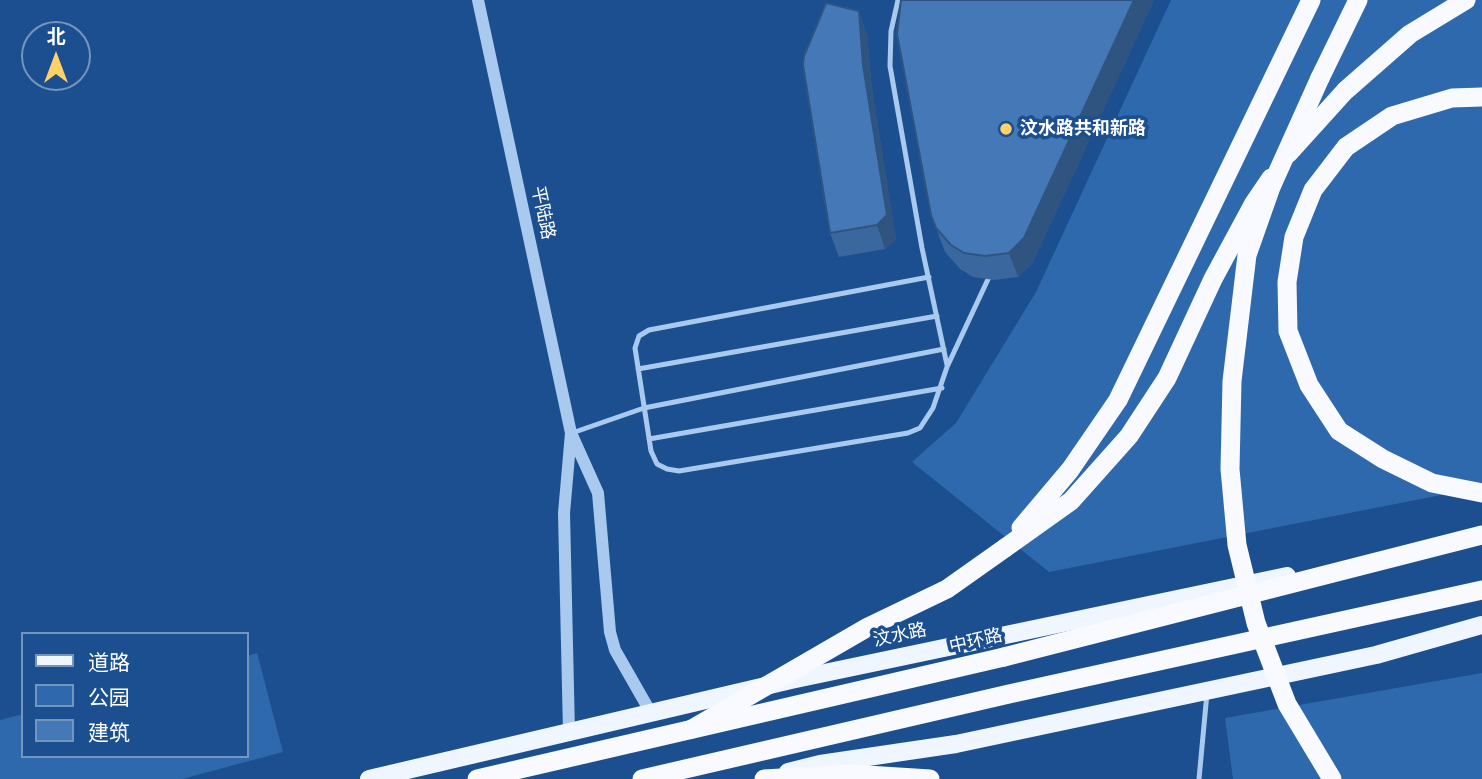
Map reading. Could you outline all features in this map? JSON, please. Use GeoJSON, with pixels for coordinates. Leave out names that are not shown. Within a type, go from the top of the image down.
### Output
{"type":"FeatureCollection","features":[{"type":"Feature","properties":{"kind":"highway"},"geometry":{"type":"LineString","coordinates":[[1004,548],[1070,470],[1118,400],[1311,0]]}},
{"type":"Feature","properties":{"kind":"highway"},"geometry":{"type":"LineString","coordinates":[[1332,779],[1287,704],[1256,623],[1237,545],[1230,469],[1232,381],[1247,255],[1271,187],[1358,0]]}},
{"type":"Feature","properties":{"kind":"highway"},"geometry":{"type":"LineString","coordinates":[[692,729],[868,627],[947,589],[1072,501],[1129,436],[1167,378],[1213,279],[1254,202],[1292,149],[1345,91],[1410,34],[1466,0]]}},
{"type":"Feature","properties":{"kind":"highway"},"geometry":{"type":"LineString","coordinates":[[1482,97],[1452,98],[1392,116],[1346,147],[1313,190],[1294,237],[1287,282],[1288,331],[1309,385],[1339,431],[1383,459],[1432,482],[1482,493]]}},
{"type":"Feature","properties":{"kind":"highway","name":"中环路"},"geometry":{"type":"LineString","coordinates":[[477,779],[1004,657],[1482,535]]}},
{"type":"Feature","properties":{"kind":"highway"},"geometry":{"type":"LineString","coordinates":[[642,779],[1009,694],[1482,590]]}},
{"type":"Feature","properties":{"kind":"highway"},"geometry":{"type":"LineString","coordinates":[[764,779],[851,774],[930,779]]}},
{"type":"Feature","properties":{"kind":"main road","name":"汶水路"},"geometry":{"type":"LineString","coordinates":[[369,779],[791,680],[1482,535]]}},
{"type":"Feature","properties":{"kind":"main road"},"geometry":{"type":"LineString","coordinates":[[757,779],[820,764],[956,744],[1376,655],[1482,625]]}},
{"type":"Feature","properties":{"kind":"street","name":"平陆路"},"geometry":{"type":"LineString","coordinates":[[478,0],[571,433],[598,492],[610,632],[615,650],[651,713]]}},
{"type":"Feature","properties":{"kind":"street","name":"平陆路"},"geometry":{"type":"LineString","coordinates":[[569,732],[564,513],[571,433]]}},
{"type":"Feature","properties":{"kind":"lane"},"geometry":{"type":"LineString","coordinates":[[898,0],[891,31],[890,66],[947,367]]}},
{"type":"Feature","properties":{"kind":"lane"},"geometry":{"type":"LineString","coordinates":[[929,277],[649,330],[639,336],[635,348],[651,451],[657,464],[679,471],[908,433],[920,428],[933,408],[947,367],[995,266]]}},
{"type":"Feature","properties":{"kind":"lane"},"geometry":{"type":"LineString","coordinates":[[638,369],[937,316]]}},
{"type":"Feature","properties":{"kind":"lane"},"geometry":{"type":"LineString","coordinates":[[571,433],[644,408],[944,349]]}},
{"type":"Feature","properties":{"kind":"lane"},"geometry":{"type":"LineString","coordinates":[[649,439],[942,388]]}},
{"type":"Feature","properties":{"kind":"lane"},"geometry":{"type":"LineString","coordinates":[[1199,779],[1207,690]]}},
{"type":"Feature","properties":{"kind":"green space"},"geometry":{"type":"Polygon","coordinates":[[[1171,0],[1482,0],[1482,487],[1049,572],[912,462],[956,423],[1036,292],[1171,0]]]}},
{"type":"Feature","properties":{"kind":"green space"},"geometry":{"type":"Polygon","coordinates":[[[257,653],[283,752],[182,779],[0,779],[0,720],[21,715],[21,758],[248,758],[248,656],[257,653]]]}},
{"type":"Feature","properties":{"kind":"green space"},"geometry":{"type":"Polygon","coordinates":[[[1482,673],[1482,779],[1233,779],[1225,718],[1482,673]]]}},
{"type":"Feature","properties":{"kind":"building","name":"汶水路共和新路"},"geometry":{"type":"Polygon","coordinates":[[[901,0],[1134,0],[1024,238],[1009,253],[985,256],[964,253],[951,245],[936,228],[931,215],[897,34],[901,0]]]}},
{"type":"Feature","properties":{"kind":"building"},"geometry":{"type":"Polygon","coordinates":[[[826,3],[859,11],[863,65],[887,215],[877,225],[830,233],[803,65],[804,56],[826,3]]]}},
{"type":"Feature","properties":{"kind":"place","name":"汶水路共和新路"},"geometry":{"type":"Point","coordinates":[1006,129]}}]}
